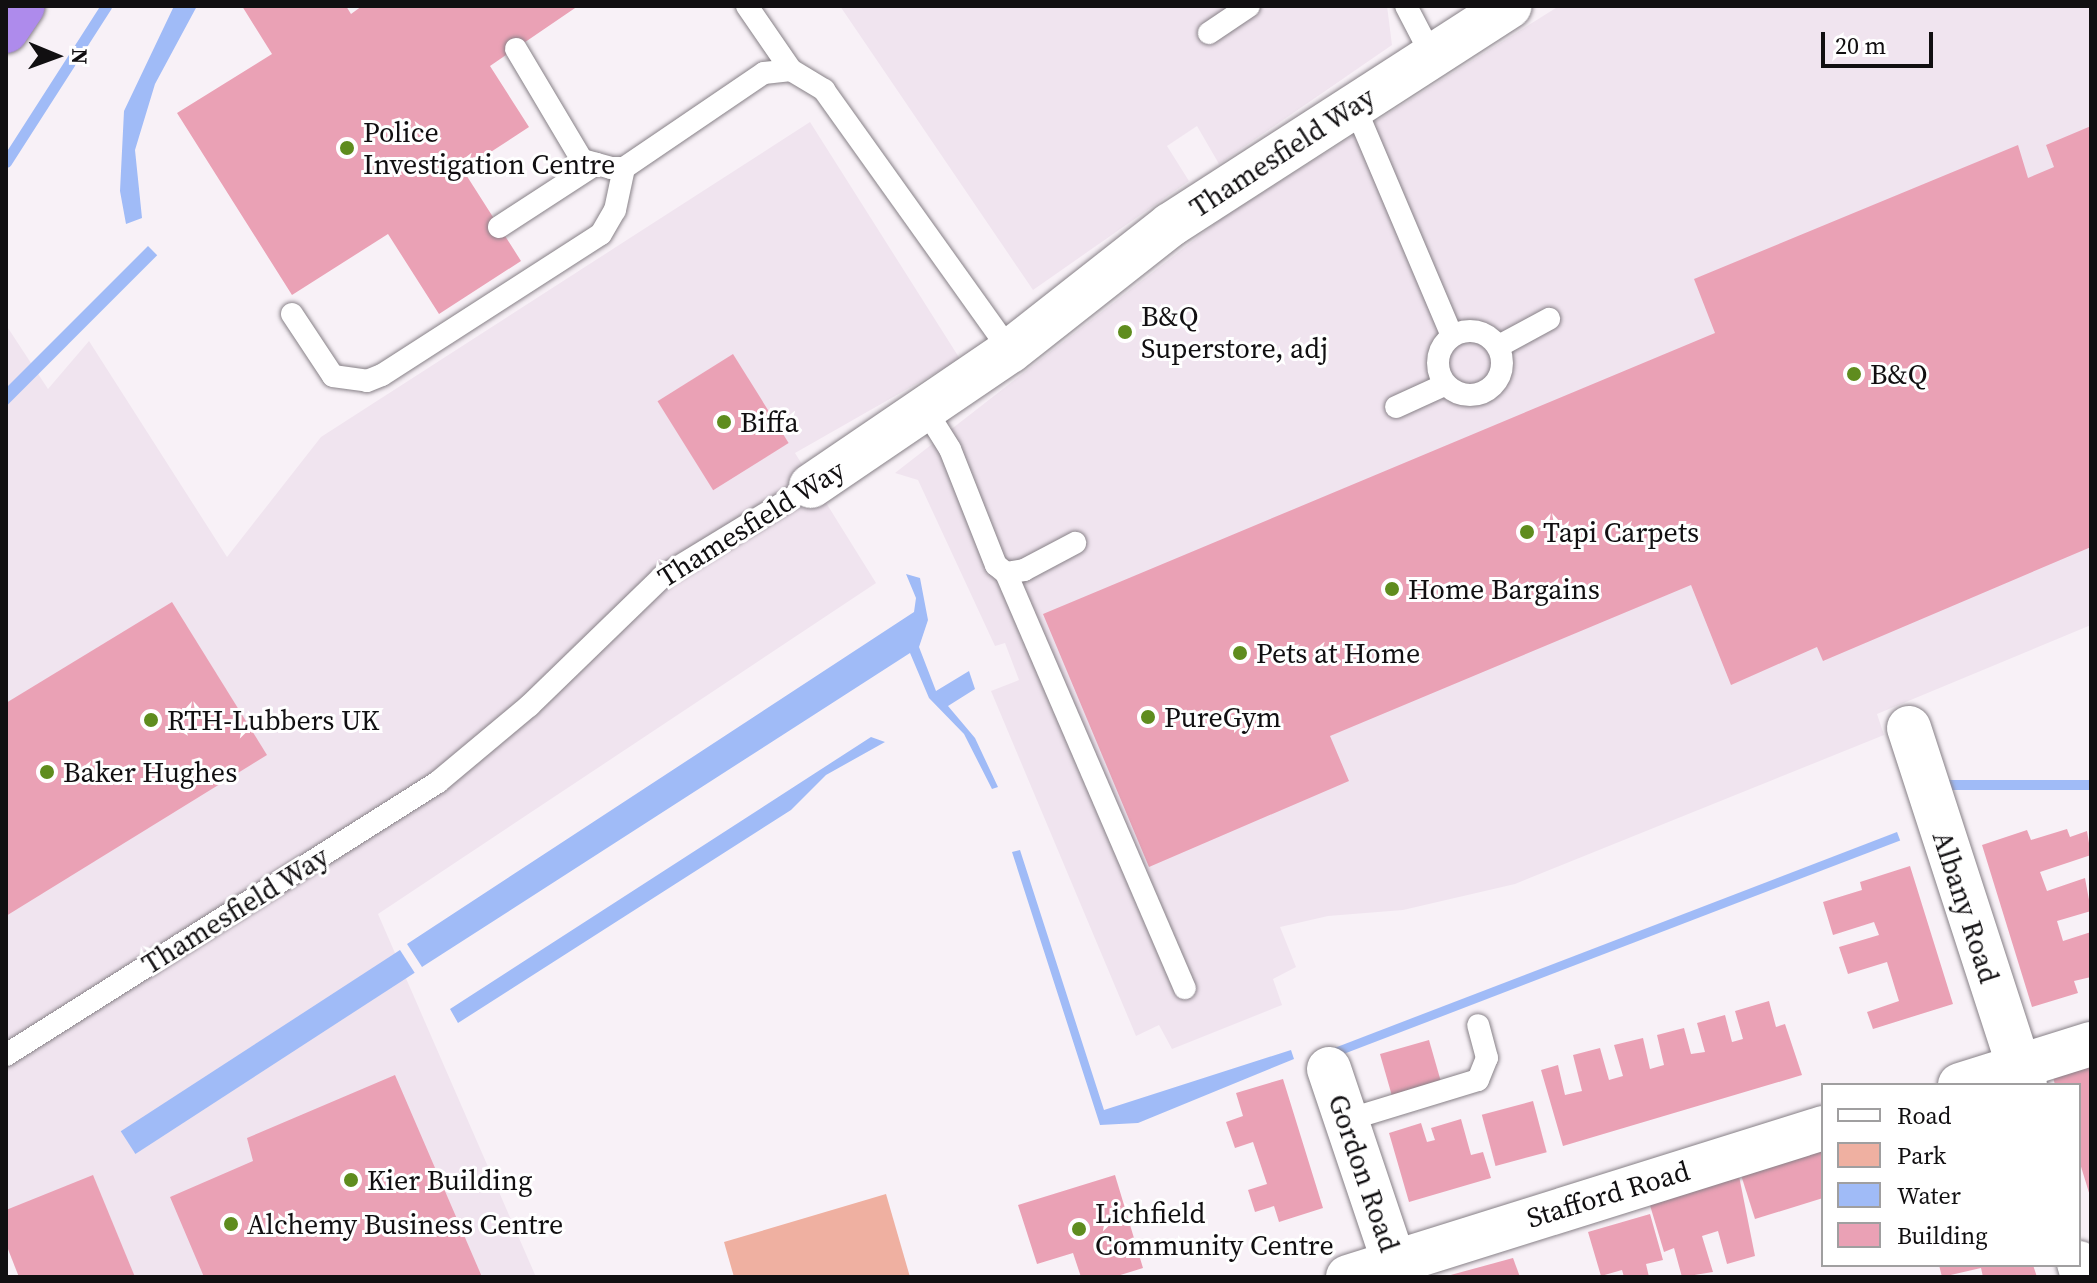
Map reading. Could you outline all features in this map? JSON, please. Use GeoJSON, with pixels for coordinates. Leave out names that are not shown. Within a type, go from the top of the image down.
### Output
{"type":"FeatureCollection","features":[{"type":"Feature","properties":{"kind":"highway"},"geometry":{"type":"LineString","coordinates":[[6,31],[23,6]]}},
{"type":"Feature","properties":{"kind":"street","name":"Thamesfield Way"},"geometry":{"type":"LineString","coordinates":[[811,486],[1010,351],[1170,225],[1497,9]]}},
{"type":"Feature","properties":{"kind":"street","name":"Albany Road"},"geometry":{"type":"LineString","coordinates":[[1909,728],[2023,1076]]}},
{"type":"Feature","properties":{"kind":"street"},"geometry":{"type":"LineString","coordinates":[[1974,1083],[2023,1076],[2091,1044]]}},
{"type":"Feature","properties":{"kind":"street","name":"Gordon Road"},"geometry":{"type":"LineString","coordinates":[[1329,1069],[1397,1269]]}},
{"type":"Feature","properties":{"kind":"street","name":"Stafford Road"},"geometry":{"type":"LineString","coordinates":[[1348,1277],[1397,1269],[1821,1129]]}},
{"type":"Feature","properties":{"kind":"lane"},"geometry":{"type":"LineString","coordinates":[[747,6],[791,70],[824,90],[1010,351]]}},
{"type":"Feature","properties":{"kind":"lane"},"geometry":{"type":"LineString","coordinates":[[1209,33],[1249,6]]}},
{"type":"Feature","properties":{"kind":"lane"},"geometry":{"type":"LineString","coordinates":[[1406,6],[1431,54]]}},
{"type":"Feature","properties":{"kind":"lane"},"geometry":{"type":"LineString","coordinates":[[516,49],[582,160],[624,168],[748,82],[764,73],[791,70]]}},
{"type":"Feature","properties":{"kind":"lane"},"geometry":{"type":"LineString","coordinates":[[1354,105],[1452,336]]}},
{"type":"Feature","properties":{"kind":"lane"},"geometry":{"type":"LineString","coordinates":[[499,227],[596,164]]}},
{"type":"Feature","properties":{"kind":"lane"},"geometry":{"type":"LineString","coordinates":[[292,314],[333,376],[367,381],[382,375],[601,234],[615,210],[624,168]]}},
{"type":"Feature","properties":{"kind":"lane"},"geometry":{"type":"LineString","coordinates":[[1499,346],[1549,319]]}},
{"type":"Feature","properties":{"kind":"lane"},"geometry":{"type":"LineString","coordinates":[[1481,332],[1499,346],[1503,369],[1487,391],[1461,394],[1444,385],[1438,360],[1452,336],[1481,332]]}},
{"type":"Feature","properties":{"kind":"lane"},"geometry":{"type":"LineString","coordinates":[[1396,407],[1444,385]]}},
{"type":"Feature","properties":{"kind":"lane"},"geometry":{"type":"LineString","coordinates":[[925,409],[950,449],[996,565],[1006,573],[1185,988]]}},
{"type":"Feature","properties":{"kind":"lane","name":"Thamesfield Way"},"geometry":{"type":"LineString","coordinates":[[6,1055],[438,782],[529,706],[662,577],[811,486]]}},
{"type":"Feature","properties":{"kind":"lane"},"geometry":{"type":"LineString","coordinates":[[1006,573],[1024,570],[1075,543]]}},
{"type":"Feature","properties":{"kind":"lane"},"geometry":{"type":"LineString","coordinates":[[1347,1120],[1478,1080],[1487,1058],[1478,1025]]}},
{"type":"Feature","properties":{"kind":"shaded area"},"geometry":{"type":"Polygon","coordinates":[[[840,6],[1387,6],[1392,45],[1219,164],[1197,126],[1167,146],[1189,181],[1033,290],[840,6]]]}},
{"type":"Feature","properties":{"kind":"shaded area"},"geometry":{"type":"Polygon","coordinates":[[[1559,6],[2091,6],[2091,625],[1877,714],[1884,735],[1515,884],[1403,910],[1328,916],[1280,927],[1296,967],[1273,979],[1282,1005],[1172,1049],[1159,1025],[1136,1036],[991,691],[1019,680],[1005,643],[995,646],[918,480],[895,473],[1221,219],[1559,6]]]}},
{"type":"Feature","properties":{"kind":"shaded area"},"geometry":{"type":"Polygon","coordinates":[[[810,122],[960,359],[795,453],[876,583],[378,914],[536,1277],[19,1277],[6,1244],[6,325],[48,389],[89,341],[227,557],[321,437],[810,122]]]}},
{"type":"Feature","properties":{"kind":"green space"},"geometry":{"type":"Polygon","coordinates":[[[886,1194],[910,1277],[734,1277],[724,1242],[886,1194]]]}},
{"type":"Feature","properties":{"kind":"water"},"geometry":{"type":"Polygon","coordinates":[[[174,6],[197,6],[155,84],[135,150],[142,218],[126,224],[120,191],[124,111],[174,6]]]}},
{"type":"Feature","properties":{"kind":"water"},"geometry":{"type":"Polygon","coordinates":[[[148,246],[157,255],[6,406],[6,388],[148,246]]]}},
{"type":"Feature","properties":{"kind":"water"},"geometry":{"type":"Polygon","coordinates":[[[906,574],[920,578],[928,620],[919,647],[936,691],[969,671],[975,689],[948,706],[975,738],[998,787],[992,789],[964,734],[929,698],[910,653],[422,967],[407,944],[914,612],[916,598],[906,574]]]}},
{"type":"Feature","properties":{"kind":"water"},"geometry":{"type":"Polygon","coordinates":[[[871,737],[885,742],[826,775],[791,810],[458,1023],[450,1009],[871,737]]]}},
{"type":"Feature","properties":{"kind":"water"},"geometry":{"type":"Polygon","coordinates":[[[1946,780],[2091,780],[2091,790],[1946,790],[1946,780]]]}},
{"type":"Feature","properties":{"kind":"water"},"geometry":{"type":"Polygon","coordinates":[[[1897,832],[1900,840],[1330,1059],[1327,1051],[1897,832]]]}},
{"type":"Feature","properties":{"kind":"water"},"geometry":{"type":"Polygon","coordinates":[[[1020,850],[1104,1110],[1291,1050],[1294,1059],[1138,1123],[1100,1125],[1012,852],[1020,850]]]}},
{"type":"Feature","properties":{"kind":"water"},"geometry":{"type":"Polygon","coordinates":[[[400,950],[415,973],[135,1154],[121,1131],[400,950]]]}},
{"type":"Feature","properties":{"kind":"building","name":"Police Investigation Centre"},"geometry":{"type":"Polygon","coordinates":[[[242,6],[346,6],[351,14],[362,6],[578,6],[490,66],[529,127],[463,170],[521,261],[439,314],[388,234],[292,295],[177,113],[272,54],[242,6]]]}},
{"type":"Feature","properties":{"kind":"building","name":"B&Q"},"geometry":{"type":"Polygon","coordinates":[[[2091,126],[2091,547],[1823,661],[1817,647],[1731,685],[1691,585],[1330,736],[1349,781],[1149,867],[1043,614],[1715,333],[1694,279],[2018,145],[2028,178],[2054,167],[2046,145],[2091,126]]]}},
{"type":"Feature","properties":{"kind":"building","name":"Biffa"},"geometry":{"type":"Polygon","coordinates":[[[733,354],[789,443],[713,490],[658,401],[733,354]]]}},
{"type":"Feature","properties":{"kind":"building","name":"RTH-Lubbers UK"},"geometry":{"type":"Polygon","coordinates":[[[172,602],[267,755],[6,916],[6,703],[172,602]]]}},
{"type":"Feature","properties":{"kind":"building"},"geometry":{"type":"Polygon","coordinates":[[[2067,829],[2070,837],[2087,831],[2091,855],[2040,872],[2047,891],[2085,878],[2091,911],[2057,921],[2063,941],[2091,932],[2091,977],[2074,981],[2078,993],[2032,1007],[1982,845],[2027,830],[2031,840],[2067,829]]]}},
{"type":"Feature","properties":{"kind":"building"},"geometry":{"type":"Polygon","coordinates":[[[1910,866],[1953,1004],[1873,1029],[1867,1012],[1899,1001],[1887,962],[1848,974],[1839,947],[1879,935],[1874,922],[1833,935],[1823,902],[1862,890],[1860,882],[1910,866]]]}},
{"type":"Feature","properties":{"kind":"building"},"geometry":{"type":"Polygon","coordinates":[[[1769,1001],[1776,1027],[1785,1024],[1802,1075],[1563,1146],[1541,1070],[1558,1065],[1565,1095],[1582,1091],[1573,1055],[1600,1048],[1609,1080],[1623,1076],[1614,1045],[1643,1038],[1650,1069],[1664,1065],[1657,1035],[1684,1028],[1691,1054],[1705,1052],[1697,1023],[1725,1015],[1732,1042],[1743,1039],[1735,1011],[1769,1001]]]}},
{"type":"Feature","properties":{"kind":"building"},"geometry":{"type":"Polygon","coordinates":[[[1429,1040],[1442,1084],[1393,1098],[1380,1054],[1429,1040]]]}},
{"type":"Feature","properties":{"kind":"building"},"geometry":{"type":"Polygon","coordinates":[[[2091,1065],[2091,1196],[2081,1167],[2081,1083],[2054,1083],[2053,1077],[2091,1065]]]}},
{"type":"Feature","properties":{"kind":"building","name":"Kier Building"},"geometry":{"type":"Polygon","coordinates":[[[395,1075],[482,1277],[204,1277],[170,1197],[253,1161],[247,1138],[395,1075]]]}},
{"type":"Feature","properties":{"kind":"building"},"geometry":{"type":"Polygon","coordinates":[[[1283,1079],[1323,1208],[1279,1222],[1274,1206],[1255,1212],[1248,1190],[1267,1184],[1253,1142],[1235,1148],[1226,1122],[1243,1116],[1236,1093],[1283,1079]]]}},
{"type":"Feature","properties":{"kind":"building"},"geometry":{"type":"Polygon","coordinates":[[[1533,1101],[1547,1152],[1496,1166],[1482,1115],[1533,1101]]]}},
{"type":"Feature","properties":{"kind":"building"},"geometry":{"type":"Polygon","coordinates":[[[1461,1119],[1471,1155],[1483,1152],[1491,1178],[1409,1202],[1389,1133],[1421,1123],[1427,1142],[1435,1140],[1431,1128],[1461,1119]]]}},
{"type":"Feature","properties":{"kind":"building"},"geometry":{"type":"Polygon","coordinates":[[[1821,1150],[1821,1199],[1755,1219],[1741,1175],[1821,1150]]]}},
{"type":"Feature","properties":{"kind":"building"},"geometry":{"type":"Polygon","coordinates":[[[93,1175],[135,1277],[19,1277],[6,1244],[6,1210],[93,1175]]]}},
{"type":"Feature","properties":{"kind":"building","name":"Lichfield Community Centre"},"geometry":{"type":"Polygon","coordinates":[[[1115,1175],[1143,1268],[1114,1277],[1081,1277],[1073,1253],[1037,1264],[1018,1205],[1115,1175]]]}},
{"type":"Feature","properties":{"kind":"building"},"geometry":{"type":"Polygon","coordinates":[[[1739,1176],[1755,1256],[1727,1264],[1718,1231],[1702,1236],[1713,1272],[1682,1277],[1674,1248],[1664,1252],[1649,1202],[1739,1176]]]}},
{"type":"Feature","properties":{"kind":"building"},"geometry":{"type":"Polygon","coordinates":[[[1650,1214],[1663,1260],[1646,1264],[1649,1277],[1624,1277],[1622,1270],[1601,1276],[1588,1232],[1650,1214]]]}},
{"type":"Feature","properties":{"kind":"building"},"geometry":{"type":"Polygon","coordinates":[[[1513,1258],[1520,1277],[1447,1277],[1447,1276],[1513,1258]]]}},
{"type":"Feature","properties":{"kind":"building"},"geometry":{"type":"Polygon","coordinates":[[[1940,1267],[2034,1267],[2037,1277],[1983,1277],[1981,1268],[1942,1277],[1940,1267]]]}},
{"type":"Feature","properties":{"kind":"waterway"},"geometry":{"type":"LineString","coordinates":[[6,162],[106,6]]}},
{"type":"Feature","properties":{"kind":"place","name":"Police Investigation Centre"},"geometry":{"type":"Point","coordinates":[347,148]}},
{"type":"Feature","properties":{"kind":"place","name":"B&Q Superstore, adj"},"geometry":{"type":"Point","coordinates":[1125,332]}},
{"type":"Feature","properties":{"kind":"place","name":"B&Q"},"geometry":{"type":"Point","coordinates":[1854,374]}},
{"type":"Feature","properties":{"kind":"place","name":"Biffa"},"geometry":{"type":"Point","coordinates":[724,422]}},
{"type":"Feature","properties":{"kind":"place","name":"Tapi Carpets"},"geometry":{"type":"Point","coordinates":[1527,532]}},
{"type":"Feature","properties":{"kind":"place","name":"Home Bargains"},"geometry":{"type":"Point","coordinates":[1392,589]}},
{"type":"Feature","properties":{"kind":"place","name":"Pets at Home"},"geometry":{"type":"Point","coordinates":[1240,653]}},
{"type":"Feature","properties":{"kind":"place","name":"PureGym"},"geometry":{"type":"Point","coordinates":[1148,717]}},
{"type":"Feature","properties":{"kind":"place","name":"RTH-Lubbers UK"},"geometry":{"type":"Point","coordinates":[151,720]}},
{"type":"Feature","properties":{"kind":"place","name":"Baker Hughes"},"geometry":{"type":"Point","coordinates":[47,772]}},
{"type":"Feature","properties":{"kind":"place","name":"Kier Building"},"geometry":{"type":"Point","coordinates":[351,1180]}},
{"type":"Feature","properties":{"kind":"place","name":"Alchemy Business Centre"},"geometry":{"type":"Point","coordinates":[231,1224]}},
{"type":"Feature","properties":{"kind":"place","name":"Lichfield Community Centre"},"geometry":{"type":"Point","coordinates":[1079,1229]}}]}
